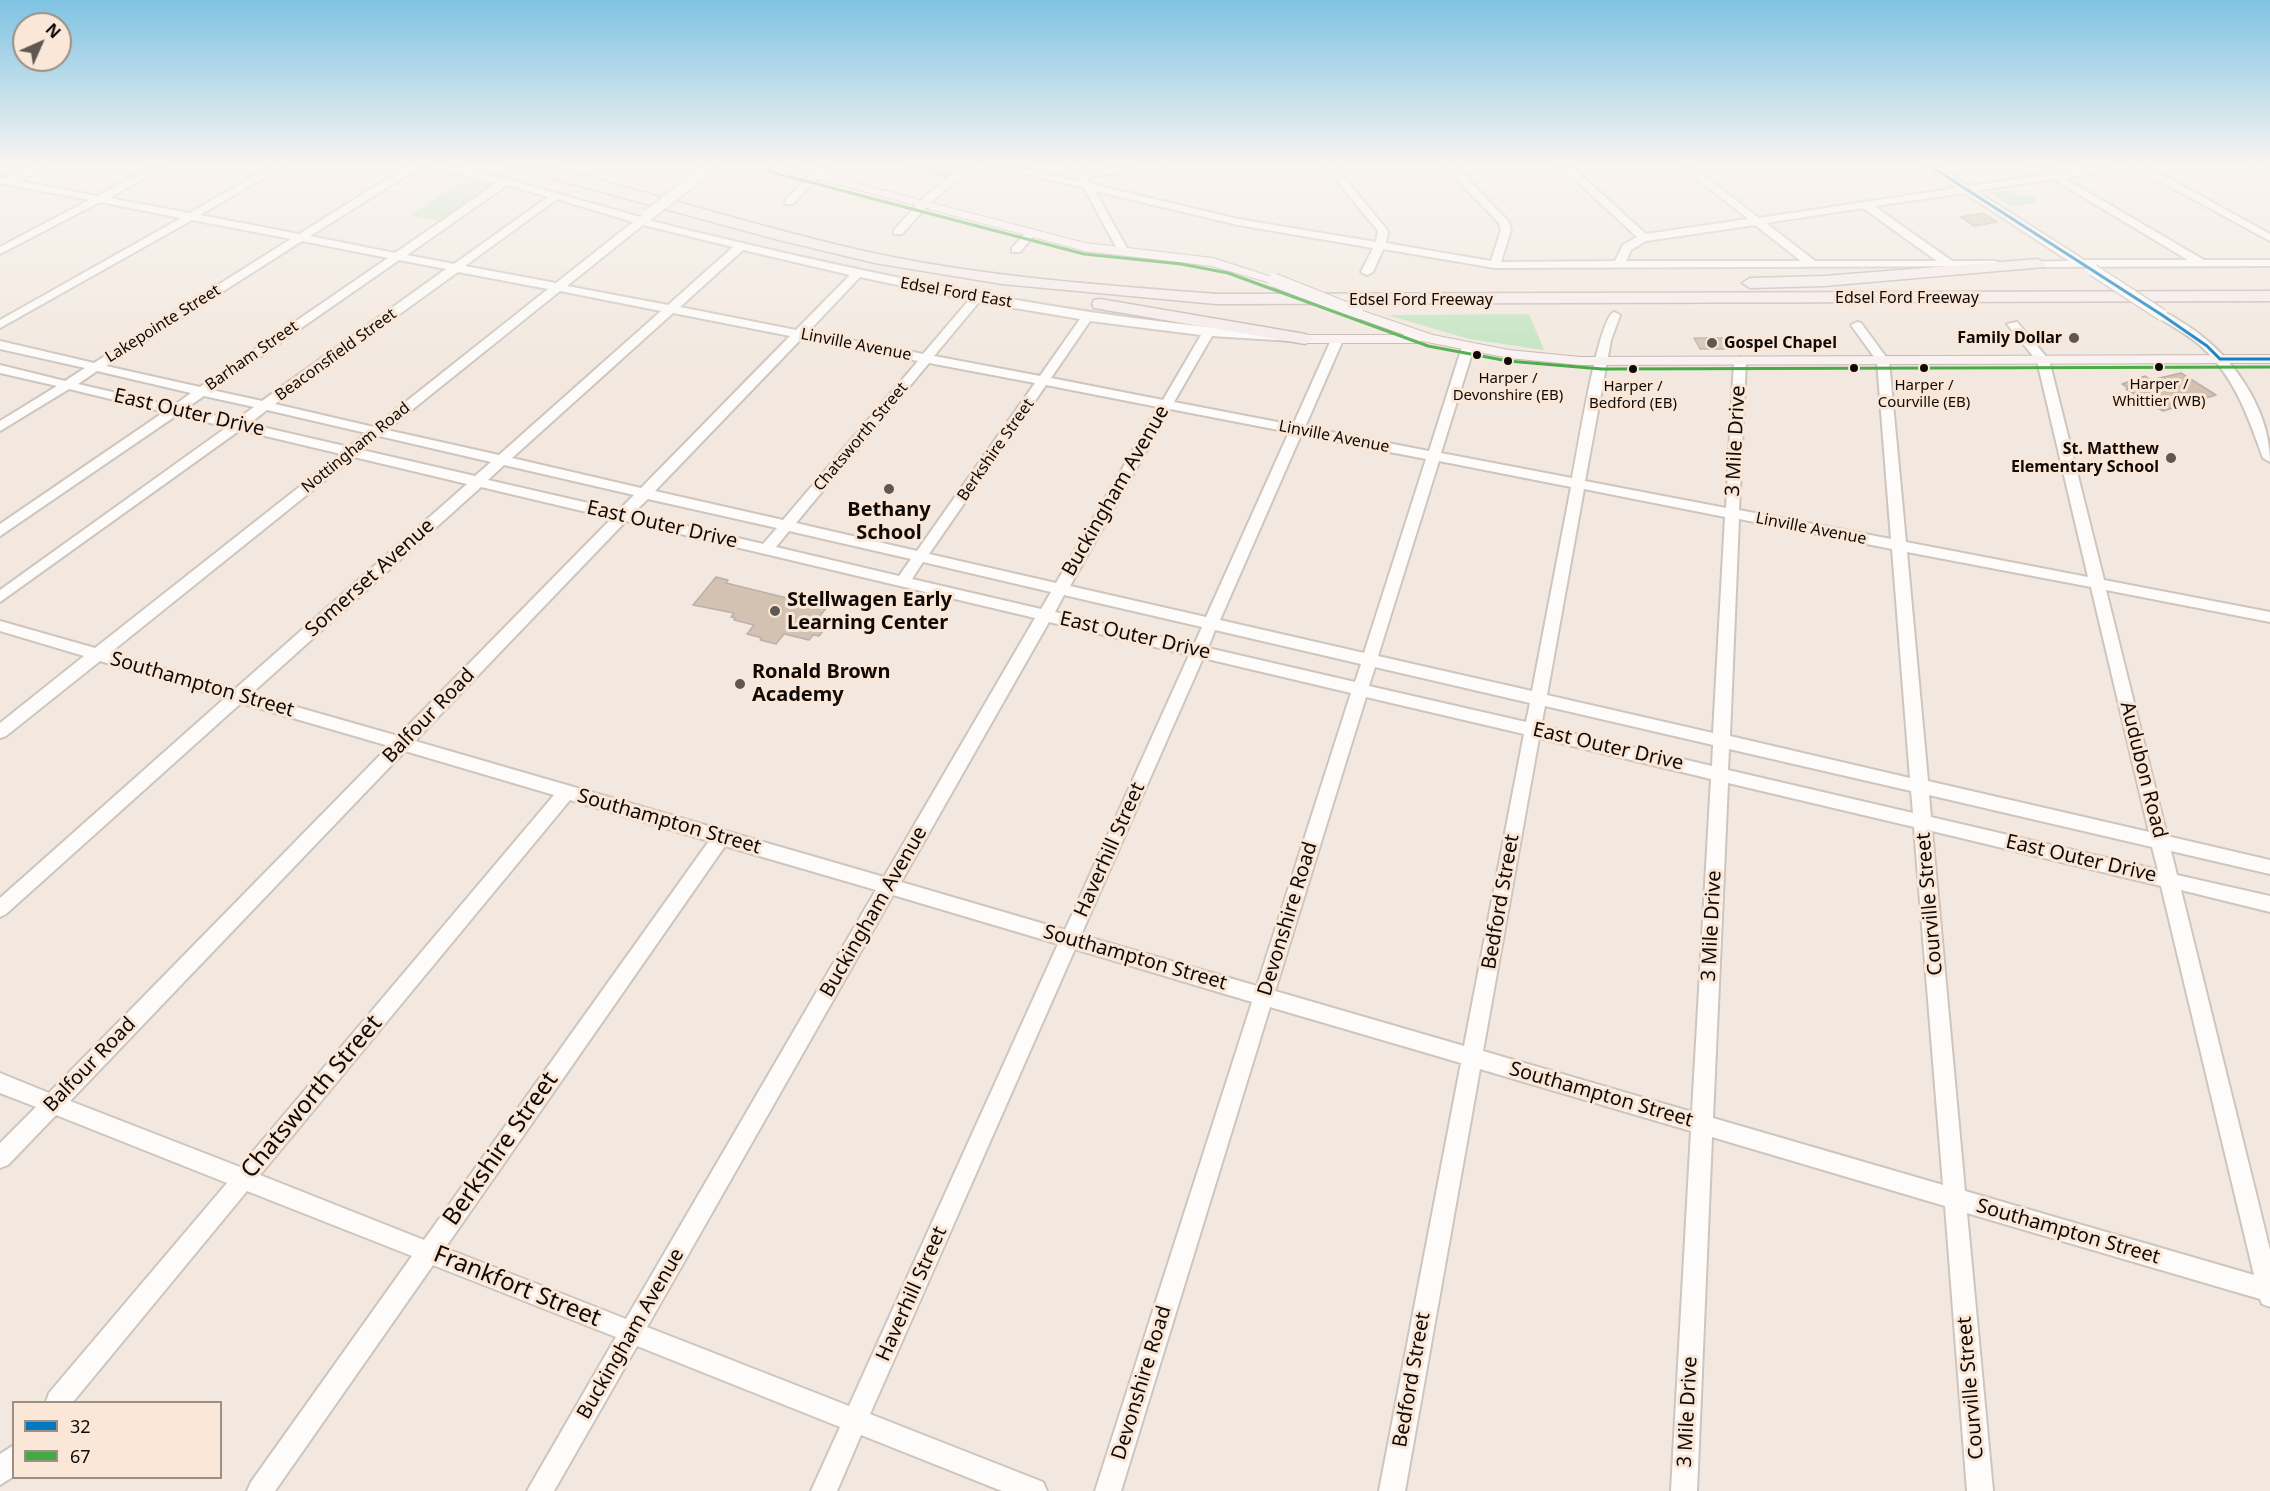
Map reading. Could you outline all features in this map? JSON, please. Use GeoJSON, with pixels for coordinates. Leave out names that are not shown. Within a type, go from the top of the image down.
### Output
{"type":"FeatureCollection","features":[{"type":"Feature","properties":{"kind":"highway","name":"Edsel Ford Freeway"},"geometry":{"type":"LineString","coordinates":[[777,234],[927,268],[1054,286],[1216,299],[2270,296]]}},
{"type":"Feature","properties":{"kind":"highway","name":"Edsel Ford Freeway"},"geometry":{"type":"LineString","coordinates":[[825,234],[964,263],[1075,278],[1214,287],[1304,289],[2270,286]]}},
{"type":"Feature","properties":{"kind":"highway"},"geometry":{"type":"LineString","coordinates":[[1727,288],[1738,283],[1824,280],[2038,264]]}},
{"type":"Feature","properties":{"kind":"highway"},"geometry":{"type":"LineString","coordinates":[[927,268],[1080,300],[1305,339]]}},
{"type":"Feature","properties":{"kind":"main road"},"geometry":{"type":"LineString","coordinates":[[1036,234],[1084,247],[1213,262],[1274,280],[1427,338],[1534,357],[1602,362],[2270,359]]}},
{"type":"Feature","properties":{"kind":"main road","name":"Edsel Ford East"},"geometry":{"type":"LineString","coordinates":[[1305,339],[1427,338]]}},
{"type":"Feature","properties":{"kind":"street"},"geometry":{"type":"LineString","coordinates":[[0,251],[33,234]]}},
{"type":"Feature","properties":{"kind":"street"},"geometry":{"type":"LineString","coordinates":[[0,326],[160,234]]}},
{"type":"Feature","properties":{"kind":"street","name":"Linville Avenue"},"geometry":{"type":"LineString","coordinates":[[283,234],[2270,617]]}},
{"type":"Feature","properties":{"kind":"street","name":"Lakepointe Street"},"geometry":{"type":"LineString","coordinates":[[0,427],[306,234]]}},
{"type":"Feature","properties":{"kind":"street","name":"Barham Street"},"geometry":{"type":"LineString","coordinates":[[0,531],[430,234]]}},
{"type":"Feature","properties":{"kind":"street","name":"Beaconsfield Street"},"geometry":{"type":"LineString","coordinates":[[0,597],[503,234]]}},
{"type":"Feature","properties":{"kind":"street","name":"Nottingham Road"},"geometry":{"type":"LineString","coordinates":[[0,732],[626,234]]}},
{"type":"Feature","properties":{"kind":"street","name":"Edsel Ford East"},"geometry":{"type":"LineString","coordinates":[[696,234],[857,274],[1087,317],[1207,334],[1305,339]]}},
{"type":"Feature","properties":{"kind":"street"},"geometry":{"type":"LineString","coordinates":[[1016,250],[1029,234]]}},
{"type":"Feature","properties":{"kind":"street"},"geometry":{"type":"LineString","coordinates":[[1114,234],[1124,252]]}},
{"type":"Feature","properties":{"kind":"street"},"geometry":{"type":"LineString","coordinates":[[1307,234],[1495,265],[2038,264],[2088,267],[2270,263]]}},
{"type":"Feature","properties":{"kind":"street"},"geometry":{"type":"LineString","coordinates":[[1367,272],[1380,246],[1383,234]]}},
{"type":"Feature","properties":{"kind":"street"},"geometry":{"type":"LineString","coordinates":[[1495,265],[1505,234]]}},
{"type":"Feature","properties":{"kind":"street"},"geometry":{"type":"LineString","coordinates":[[1639,234],[1644,238]]}},
{"type":"Feature","properties":{"kind":"street"},"geometry":{"type":"LineString","coordinates":[[1619,265],[1628,244],[1644,238],[1673,234]]}},
{"type":"Feature","properties":{"kind":"street"},"geometry":{"type":"LineString","coordinates":[[1773,234],[1812,264]]}},
{"type":"Feature","properties":{"kind":"street"},"geometry":{"type":"LineString","coordinates":[[1906,234],[1949,264]]}},
{"type":"Feature","properties":{"kind":"street"},"geometry":{"type":"LineString","coordinates":[[2035,234],[2207,346],[2230,371],[2251,410],[2270,458]]}},
{"type":"Feature","properties":{"kind":"street"},"geometry":{"type":"LineString","coordinates":[[2152,234],[2202,263]]}},
{"type":"Feature","properties":{"kind":"street","name":"Somerset Avenue"},"geometry":{"type":"LineString","coordinates":[[0,909],[741,246]]}},
{"type":"Feature","properties":{"kind":"street","name":"Balfour Road"},"geometry":{"type":"LineString","coordinates":[[0,1158],[857,274]]}},
{"type":"Feature","properties":{"kind":"street","name":"Chatsworth Street"},"geometry":{"type":"LineString","coordinates":[[767,549],[977,297]]}},
{"type":"Feature","properties":{"kind":"street","name":"Bedford Street"},"geometry":{"type":"LineString","coordinates":[[1392,1491],[1578,484],[1611,318],[1614,315]]}},
{"type":"Feature","properties":{"kind":"street","name":"Berkshire Street"},"geometry":{"type":"LineString","coordinates":[[903,581],[922,557],[1087,317]]}},
{"type":"Feature","properties":{"kind":"street","name":"Audubon Road"},"geometry":{"type":"LineString","coordinates":[[2013,324],[2043,360],[2270,1292]]}},
{"type":"Feature","properties":{"kind":"street"},"geometry":{"type":"LineString","coordinates":[[1857,325],[1883,361]]}},
{"type":"Feature","properties":{"kind":"street","name":"Buckingham Avenue"},"geometry":{"type":"LineString","coordinates":[[540,1491],[1207,334]]}},
{"type":"Feature","properties":{"kind":"street","name":"Haverhill Street"},"geometry":{"type":"LineString","coordinates":[[824,1491],[1337,340]]}},
{"type":"Feature","properties":{"kind":"street","name":"East Outer Drive"},"geometry":{"type":"LineString","coordinates":[[0,345],[2270,867]]}},
{"type":"Feature","properties":{"kind":"street","name":"Devonshire Road"},"geometry":{"type":"LineString","coordinates":[[1108,1491],[1468,347]]}},
{"type":"Feature","properties":{"kind":"street","name":"3 Mile Drive"},"geometry":{"type":"LineString","coordinates":[[1684,1491],[1740,361]]}},
{"type":"Feature","properties":{"kind":"street","name":"Courville Street"},"geometry":{"type":"LineString","coordinates":[[1883,361],[1980,1491]]}},
{"type":"Feature","properties":{"kind":"street","name":"East Outer Drive"},"geometry":{"type":"LineString","coordinates":[[0,369],[2270,904]]}},
{"type":"Feature","properties":{"kind":"street","name":"Southampton Street"},"geometry":{"type":"LineString","coordinates":[[0,626],[2270,1292]]}},
{"type":"Feature","properties":{"kind":"street","name":"Chatsworth Street"},"geometry":{"type":"LineString","coordinates":[[59,1401],[566,792]]}},
{"type":"Feature","properties":{"kind":"street","name":"Berkshire Street"},"geometry":{"type":"LineString","coordinates":[[260,1491],[721,837]]}},
{"type":"Feature","properties":{"kind":"street","name":"Frankfort Street"},"geometry":{"type":"LineString","coordinates":[[0,1083],[1034,1491]]}},
{"type":"Feature","properties":{"kind":"street"},"geometry":{"type":"LineString","coordinates":[[0,1473],[12,1458]]}},
{"type":"Feature","properties":{"kind":"green space"},"geometry":{"type":"Polygon","coordinates":[[[1529,314],[1544,350],[1469,339],[1387,315],[1529,314]]]}},
{"type":"Feature","properties":{"kind":"building","name":"Gospel Chapel"},"geometry":{"type":"Polygon","coordinates":[[[1694,338],[1725,338],[1731,349],[1700,349],[1694,338]]]}},
{"type":"Feature","properties":{"kind":"building"},"geometry":{"type":"Polygon","coordinates":[[[2181,373],[2216,395],[2163,411],[2126,389],[2130,389],[2122,384],[2145,376],[2151,380],[2181,373]]]}},
{"type":"Feature","properties":{"kind":"building","name":"Stellwagen Early Learning Center"},"geometry":{"type":"Polygon","coordinates":[[[716,577],[728,580],[726,583],[795,600],[807,600],[827,607],[820,616],[832,619],[819,636],[813,635],[809,640],[784,634],[776,644],[760,640],[762,638],[747,634],[754,625],[734,620],[735,618],[731,617],[734,613],[693,605],[716,577]]]}},
{"type":"Feature","properties":{"kind":"transit line","name":"67"},"geometry":{"type":"LineString","coordinates":[[1006,234],[1084,254],[1181,264],[1228,273],[1428,346],[1508,361],[1602,369],[2270,367]]}},
{"type":"Feature","properties":{"kind":"transit line","name":"32"},"geometry":{"type":"LineString","coordinates":[[2035,234],[2162,315],[2207,346],[2220,359]]}},
{"type":"Feature","properties":{"kind":"transit line","name":"32"},"geometry":{"type":"LineString","coordinates":[[2220,359],[2270,359]]}},
{"type":"Feature","properties":{"kind":"place","name":"Family Dollar"},"geometry":{"type":"Point","coordinates":[2074,338]}},
{"type":"Feature","properties":{"kind":"place","name":"Gospel Chapel"},"geometry":{"type":"Point","coordinates":[1712,343]}},
{"type":"Feature","properties":{"kind":"place","name":"Harper / Devonshire (EB)"},"geometry":{"type":"Point","coordinates":[1508,361]}},
{"type":"Feature","properties":{"kind":"place","name":"Harper / Whittier (WB)"},"geometry":{"type":"Point","coordinates":[2159,367]}},
{"type":"Feature","properties":{"kind":"place","name":"Harper / Courville (EB)"},"geometry":{"type":"Point","coordinates":[1924,368]}},
{"type":"Feature","properties":{"kind":"place","name":"Harper / Bedford (EB)"},"geometry":{"type":"Point","coordinates":[1633,369]}},
{"type":"Feature","properties":{"kind":"place","name":"St. Matthew Elementary School"},"geometry":{"type":"Point","coordinates":[2171,458]}},
{"type":"Feature","properties":{"kind":"place","name":"Bethany School"},"geometry":{"type":"Point","coordinates":[889,489]}},
{"type":"Feature","properties":{"kind":"place","name":"Stellwagen Early Learning Center"},"geometry":{"type":"Point","coordinates":[775,611]}},
{"type":"Feature","properties":{"kind":"place","name":"Ronald Brown Academy"},"geometry":{"type":"Point","coordinates":[740,684]}}]}
